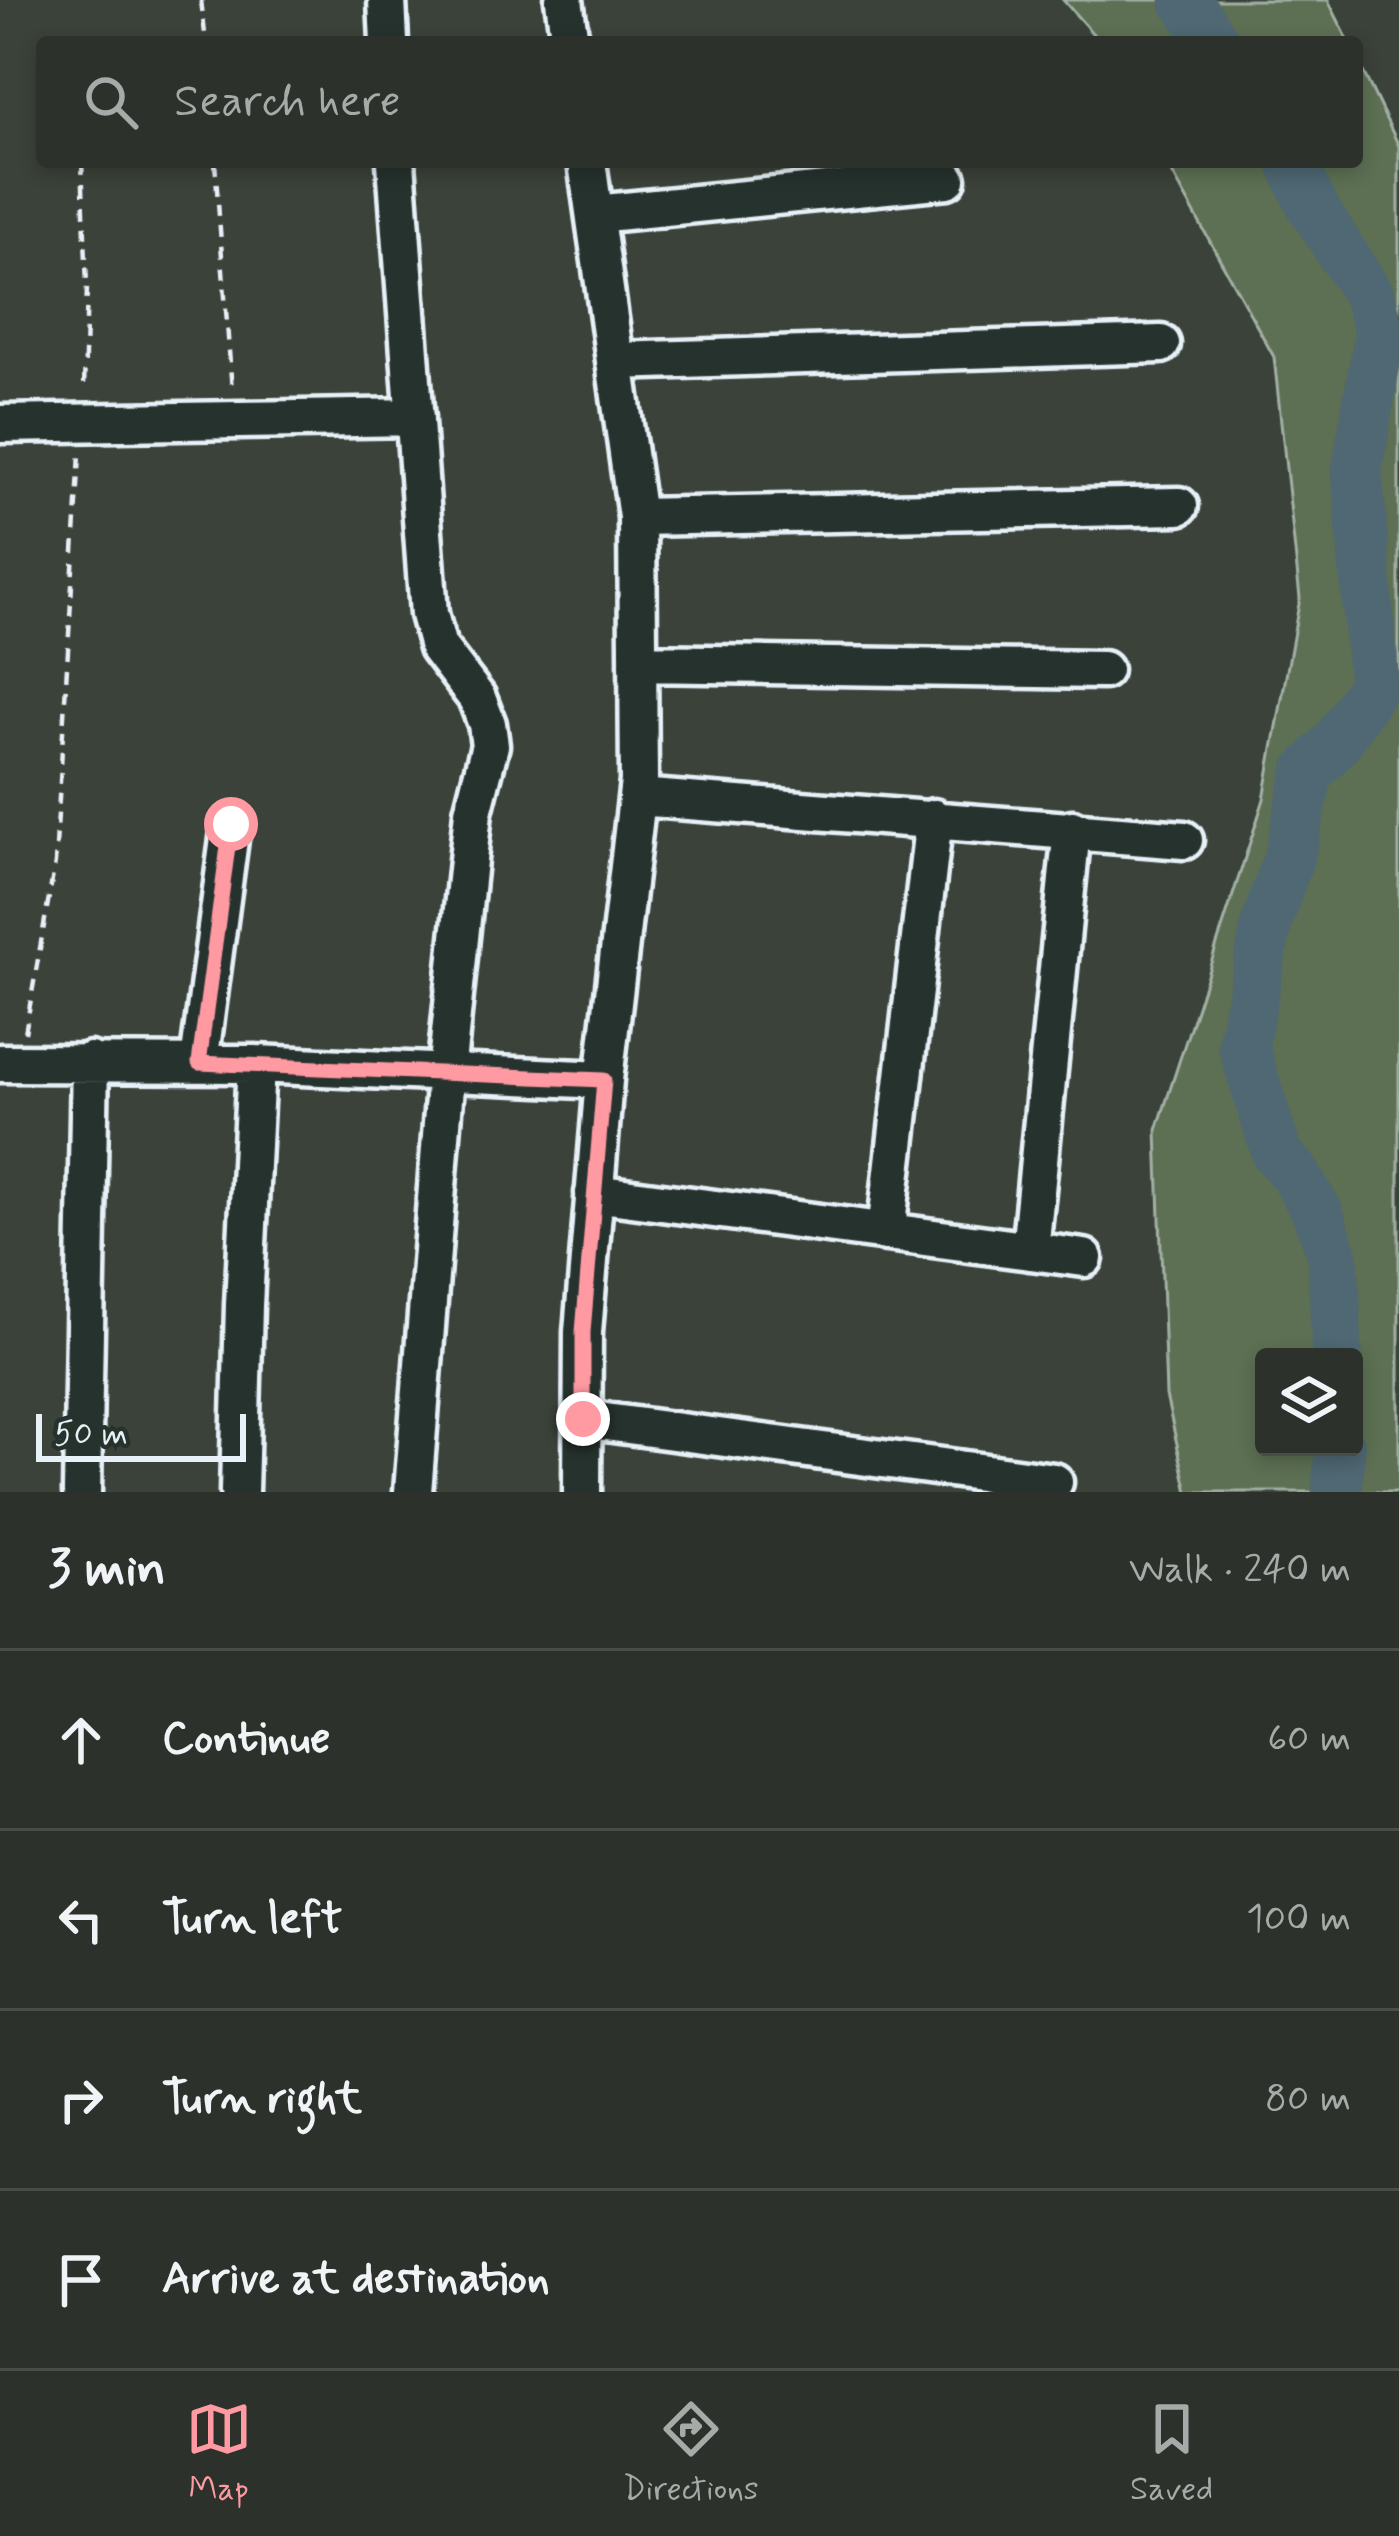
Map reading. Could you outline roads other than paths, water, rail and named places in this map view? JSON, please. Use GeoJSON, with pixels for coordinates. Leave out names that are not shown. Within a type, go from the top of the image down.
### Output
{"type":"FeatureCollection","features":[{"type":"Feature","properties":{"kind":"street"},"geometry":{"type":"LineString","coordinates":[[387,0],[389,36]]}},
{"type":"Feature","properties":{"kind":"street"},"geometry":{"type":"LineString","coordinates":[[564,0],[569,36]]}},
{"type":"Feature","properties":{"kind":"street"},"geometry":{"type":"LineString","coordinates":[[396,168],[429,614],[438,646],[477,698],[490,745],[473,812],[412,1492]]}},
{"type":"Feature","properties":{"kind":"street"},"geometry":{"type":"LineString","coordinates":[[582,1492],[583,1332],[604,1080],[638,797],[637,517],[588,168]]}},
{"type":"Feature","properties":{"kind":"street"},"geometry":{"type":"LineString","coordinates":[[595,214],[947,179]]}},
{"type":"Feature","properties":{"kind":"street"},"geometry":{"type":"LineString","coordinates":[[616,361],[1161,344]]}},
{"type":"Feature","properties":{"kind":"street"},"geometry":{"type":"LineString","coordinates":[[0,424],[415,417]]}},
{"type":"Feature","properties":{"kind":"street"},"geometry":{"type":"LineString","coordinates":[[637,517],[1179,506]]}},
{"type":"Feature","properties":{"kind":"street"},"geometry":{"type":"LineString","coordinates":[[638,663],[1103,670]]}},
{"type":"Feature","properties":{"kind":"street"},"geometry":{"type":"LineString","coordinates":[[638,797],[1184,840]]}},
{"type":"Feature","properties":{"kind":"street"},"geometry":{"type":"LineString","coordinates":[[886,1232],[934,818]]}},
{"type":"Feature","properties":{"kind":"street"},"geometry":{"type":"LineString","coordinates":[[199,1063],[231,824]]}},
{"type":"Feature","properties":{"kind":"street"},"geometry":{"type":"LineString","coordinates":[[1030,1251],[1072,829]]}},
{"type":"Feature","properties":{"kind":"street"},"geometry":{"type":"LineString","coordinates":[[82,1492],[90,1061]]}},
{"type":"Feature","properties":{"kind":"street"},"geometry":{"type":"LineString","coordinates":[[10,1063],[256,1064],[604,1080]]}},
{"type":"Feature","properties":{"kind":"street"},"geometry":{"type":"LineString","coordinates":[[239,1492],[256,1064]]}},
{"type":"Feature","properties":{"kind":"street"},"geometry":{"type":"LineString","coordinates":[[595,1193],[1084,1258]]}},
{"type":"Feature","properties":{"kind":"street"},"geometry":{"type":"LineString","coordinates":[[583,1419],[1054,1482]]}},
{"type":"Feature","properties":{"kind":"waterway"},"geometry":{"type":"LineString","coordinates":[[1185,0],[1210,36]]}},
{"type":"Feature","properties":{"kind":"waterway"},"geometry":{"type":"LineString","coordinates":[[1295,168],[1311,204],[1369,296],[1380,332],[1357,470],[1374,685],[1336,743],[1308,772],[1291,850],[1267,922],[1243,1045],[1277,1154],[1317,1211],[1333,1256],[1337,1348]]}},
{"type":"Feature","properties":{"kind":"waterway"},"geometry":{"type":"LineString","coordinates":[[1337,1492],[1339,1456]]}}]}
